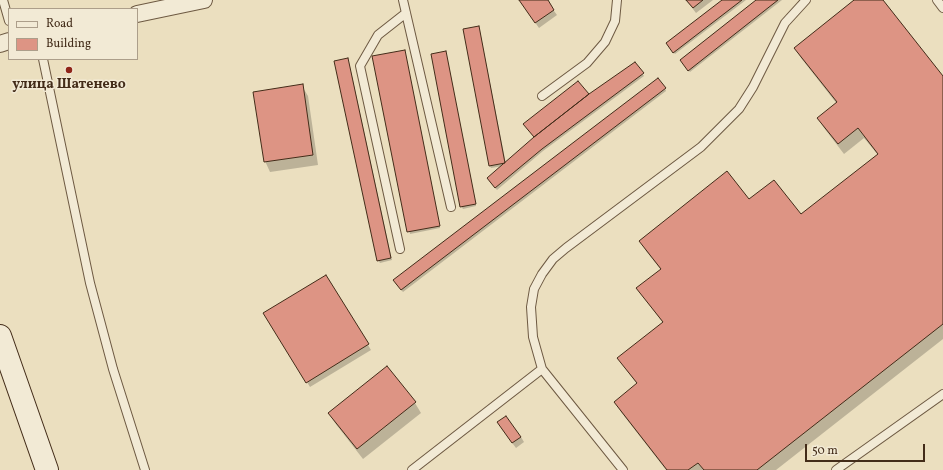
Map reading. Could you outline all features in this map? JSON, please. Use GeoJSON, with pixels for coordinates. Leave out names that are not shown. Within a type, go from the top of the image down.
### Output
{"type":"FeatureCollection","features":[{"type":"Feature","properties":{"kind":"main road"},"geometry":{"type":"LineString","coordinates":[[0,336],[47,470]]}},
{"type":"Feature","properties":{"kind":"street"},"geometry":{"type":"LineString","coordinates":[[138,14],[159,4],[204,0]]}},
{"type":"Feature","properties":{"kind":"lane"},"geometry":{"type":"LineString","coordinates":[[3,0],[8,18]]}},
{"type":"Feature","properties":{"kind":"lane"},"geometry":{"type":"LineString","coordinates":[[403,0],[452,207]]}},
{"type":"Feature","properties":{"kind":"lane"},"geometry":{"type":"LineString","coordinates":[[542,96],[587,63],[605,42],[615,21],[617,0]]}},
{"type":"Feature","properties":{"kind":"lane"},"geometry":{"type":"LineString","coordinates":[[623,470],[542,368],[533,336],[531,307],[534,289],[542,274],[553,259],[702,147],[739,109],[753,87],[785,23],[806,0]]}},
{"type":"Feature","properties":{"kind":"lane"},"geometry":{"type":"LineString","coordinates":[[937,0],[943,8]]}},
{"type":"Feature","properties":{"kind":"lane"},"geometry":{"type":"LineString","coordinates":[[400,249],[360,66],[378,34],[406,13]]}},
{"type":"Feature","properties":{"kind":"lane"},"geometry":{"type":"LineString","coordinates":[[42,60],[90,283],[113,369],[145,470]]}},
{"type":"Feature","properties":{"kind":"lane"},"geometry":{"type":"LineString","coordinates":[[412,470],[542,368]]}},
{"type":"Feature","properties":{"kind":"lane"},"geometry":{"type":"LineString","coordinates":[[836,470],[943,394]]}},
{"type":"Feature","properties":{"kind":"building"},"geometry":{"type":"Polygon","coordinates":[[[519,0],[548,0],[554,10],[535,23],[519,0]]]}},
{"type":"Feature","properties":{"kind":"building"},"geometry":{"type":"Polygon","coordinates":[[[686,0],[703,0],[693,8],[686,0]]]}},
{"type":"Feature","properties":{"kind":"building"},"geometry":{"type":"Polygon","coordinates":[[[722,0],[742,0],[673,53],[666,43],[722,0]]]}},
{"type":"Feature","properties":{"kind":"building"},"geometry":{"type":"Polygon","coordinates":[[[756,0],[778,0],[688,71],[680,60],[756,0]]]}},
{"type":"Feature","properties":{"kind":"building"},"geometry":{"type":"Polygon","coordinates":[[[854,0],[883,0],[943,76],[943,324],[757,470],[704,470],[698,463],[688,470],[667,470],[614,402],[637,383],[617,358],[663,322],[636,288],[661,269],[639,241],[727,171],[749,199],[774,180],[801,214],[878,154],[858,128],[838,144],[817,118],[837,102],[794,48],[854,0]]]}},
{"type":"Feature","properties":{"kind":"building"},"geometry":{"type":"Polygon","coordinates":[[[479,26],[505,163],[489,166],[463,29],[479,26]]]}},
{"type":"Feature","properties":{"kind":"building"},"geometry":{"type":"Polygon","coordinates":[[[405,50],[440,226],[407,232],[372,56],[405,50]]]}},
{"type":"Feature","properties":{"kind":"building"},"geometry":{"type":"Polygon","coordinates":[[[446,51],[476,204],[460,207],[431,54],[446,51]]]}},
{"type":"Feature","properties":{"kind":"building"},"geometry":{"type":"Polygon","coordinates":[[[348,58],[391,258],[377,261],[334,61],[348,58]]]}},
{"type":"Feature","properties":{"kind":"building"},"geometry":{"type":"Polygon","coordinates":[[[635,62],[644,73],[542,149],[495,188],[487,178],[534,137],[589,94],[635,62]]]}},
{"type":"Feature","properties":{"kind":"building"},"geometry":{"type":"Polygon","coordinates":[[[658,78],[666,88],[401,290],[393,280],[658,78]]]}},
{"type":"Feature","properties":{"kind":"building"},"geometry":{"type":"Polygon","coordinates":[[[578,81],[589,94],[534,137],[523,124],[578,81]]]}},
{"type":"Feature","properties":{"kind":"building"},"geometry":{"type":"Polygon","coordinates":[[[303,84],[313,155],[264,162],[253,92],[303,84]]]}},
{"type":"Feature","properties":{"kind":"building"},"geometry":{"type":"Polygon","coordinates":[[[326,275],[369,344],[306,383],[263,313],[326,275]]]}},
{"type":"Feature","properties":{"kind":"building"},"geometry":{"type":"Polygon","coordinates":[[[387,366],[416,402],[357,449],[328,413],[387,366]]]}},
{"type":"Feature","properties":{"kind":"building"},"geometry":{"type":"Polygon","coordinates":[[[506,416],[521,437],[512,443],[497,422],[506,416]]]}},
{"type":"Feature","properties":{"kind":"place","name":"улица Шатенево"},"geometry":{"type":"Point","coordinates":[69,70]}}]}
